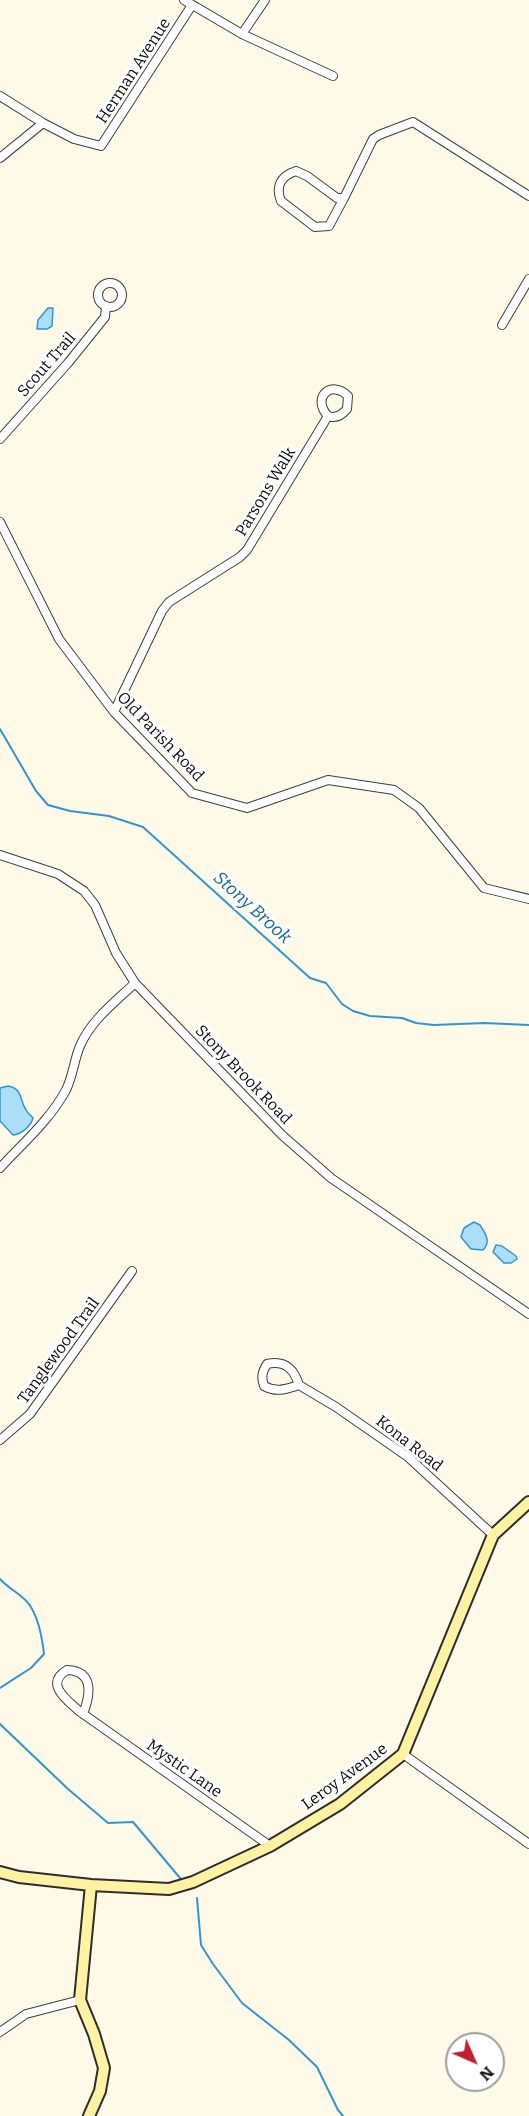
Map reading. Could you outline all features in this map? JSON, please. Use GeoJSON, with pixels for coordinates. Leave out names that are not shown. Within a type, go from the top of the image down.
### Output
{"type":"FeatureCollection","features":[{"type":"Feature","properties":{"kind":"street"},"geometry":{"type":"LineString","coordinates":[[184,0],[242,34],[333,76]]}},
{"type":"Feature","properties":{"kind":"street"},"geometry":{"type":"LineString","coordinates":[[242,34],[265,0]]}},
{"type":"Feature","properties":{"kind":"street","name":"Herman Avenue"},"geometry":{"type":"LineString","coordinates":[[0,96],[74,139],[101,146],[192,5]]}},
{"type":"Feature","properties":{"kind":"street"},"geometry":{"type":"LineString","coordinates":[[344,198],[337,198],[307,176],[296,171],[282,178],[278,186],[281,201],[315,227],[329,226],[344,198],[373,140],[379,135],[413,122],[529,196]]}},
{"type":"Feature","properties":{"kind":"street"},"geometry":{"type":"LineString","coordinates":[[0,158],[43,123]]}},
{"type":"Feature","properties":{"kind":"street"},"geometry":{"type":"LineString","coordinates":[[502,325],[529,279]]}},
{"type":"Feature","properties":{"kind":"street","name":"Scout Trail"},"geometry":{"type":"LineString","coordinates":[[0,439],[68,363],[105,317],[106,306]]}},
{"type":"Feature","properties":{"kind":"street","name":"Parsons Walk"},"geometry":{"type":"LineString","coordinates":[[114,712],[162,611],[169,602],[240,557],[247,550],[328,416]]}},
{"type":"Feature","properties":{"kind":"street","name":"Old Parish Road"},"geometry":{"type":"LineString","coordinates":[[0,522],[59,639],[114,712],[192,793],[247,808],[328,780],[394,790],[419,808],[484,888],[529,899]]}},
{"type":"Feature","properties":{"kind":"street","name":"Stony Brook Road"},"geometry":{"type":"LineString","coordinates":[[0,855],[50,871],[73,882],[84,891],[95,905],[116,952],[135,983],[246,1099],[309,1159],[331,1178],[529,1314]]}},
{"type":"Feature","properties":{"kind":"street"},"geometry":{"type":"LineString","coordinates":[[0,1168],[54,1110],[67,1089],[80,1046],[90,1029],[102,1014],[135,983]]}},
{"type":"Feature","properties":{"kind":"street","name":"Tanglewood Trail"},"geometry":{"type":"LineString","coordinates":[[0,1440],[30,1414],[132,1271]]}},
{"type":"Feature","properties":{"kind":"street","name":"Kona Road"},"geometry":{"type":"LineString","coordinates":[[299,1385],[282,1391],[272,1390],[264,1386],[261,1379],[263,1371],[267,1364],[276,1362],[286,1365],[295,1373],[299,1385],[336,1407],[408,1457],[493,1535]]}},
{"type":"Feature","properties":{"kind":"street","name":"Leroy Avenue"},"geometry":{"type":"LineString","coordinates":[[0,1872],[19,1877],[91,1885],[169,1889],[193,1882],[270,1846],[340,1803],[403,1754],[493,1535],[529,1502]]}},
{"type":"Feature","properties":{"kind":"street","name":"Mystic Lane"},"geometry":{"type":"LineString","coordinates":[[83,1714],[89,1698],[87,1680],[81,1672],[67,1670],[61,1673],[57,1681],[62,1696],[83,1714],[270,1846]]}},
{"type":"Feature","properties":{"kind":"street"},"geometry":{"type":"LineString","coordinates":[[403,1754],[529,1844]]}},
{"type":"Feature","properties":{"kind":"street"},"geometry":{"type":"LineString","coordinates":[[89,2116],[100,2091],[104,2068],[94,2034],[80,2000],[91,1885]]}},
{"type":"Feature","properties":{"kind":"street"},"geometry":{"type":"LineString","coordinates":[[0,2032],[26,2014],[80,2000]]}},
{"type":"Feature","properties":{"kind":"water"},"geometry":{"type":"Polygon","coordinates":[[[48,308],[53,308],[52,326],[47,329],[37,329],[38,320],[48,308]]]}},
{"type":"Feature","properties":{"kind":"water"},"geometry":{"type":"Polygon","coordinates":[[[8,1086],[16,1089],[33,1118],[26,1129],[13,1135],[0,1121],[0,1088],[8,1086]]]}},
{"type":"Feature","properties":{"kind":"water"},"geometry":{"type":"Polygon","coordinates":[[[474,1222],[480,1225],[487,1238],[487,1244],[483,1250],[471,1249],[461,1237],[464,1228],[474,1222]]]}},
{"type":"Feature","properties":{"kind":"water"},"geometry":{"type":"Polygon","coordinates":[[[496,1245],[502,1246],[517,1259],[511,1263],[504,1263],[493,1252],[496,1245]]]}},
{"type":"Feature","properties":{"kind":"waterway","name":"Stony Brook"},"geometry":{"type":"LineString","coordinates":[[0,729],[36,791],[48,805],[70,811],[109,816],[143,827],[310,978],[326,983],[342,1004],[353,1011],[370,1016],[402,1018],[416,1023],[434,1025],[484,1023],[529,1025]]}},
{"type":"Feature","properties":{"kind":"waterway"},"geometry":{"type":"LineString","coordinates":[[0,1579],[22,1597],[31,1608],[40,1631],[44,1654],[31,1668],[0,1688]]}},
{"type":"Feature","properties":{"kind":"waterway"},"geometry":{"type":"LineString","coordinates":[[0,1724],[68,1789],[108,1823],[133,1822],[180,1878]]}},
{"type":"Feature","properties":{"kind":"waterway"},"geometry":{"type":"LineString","coordinates":[[197,1898],[201,1945],[213,1964],[242,2003],[289,2040],[317,2067],[343,2116]]}}]}
